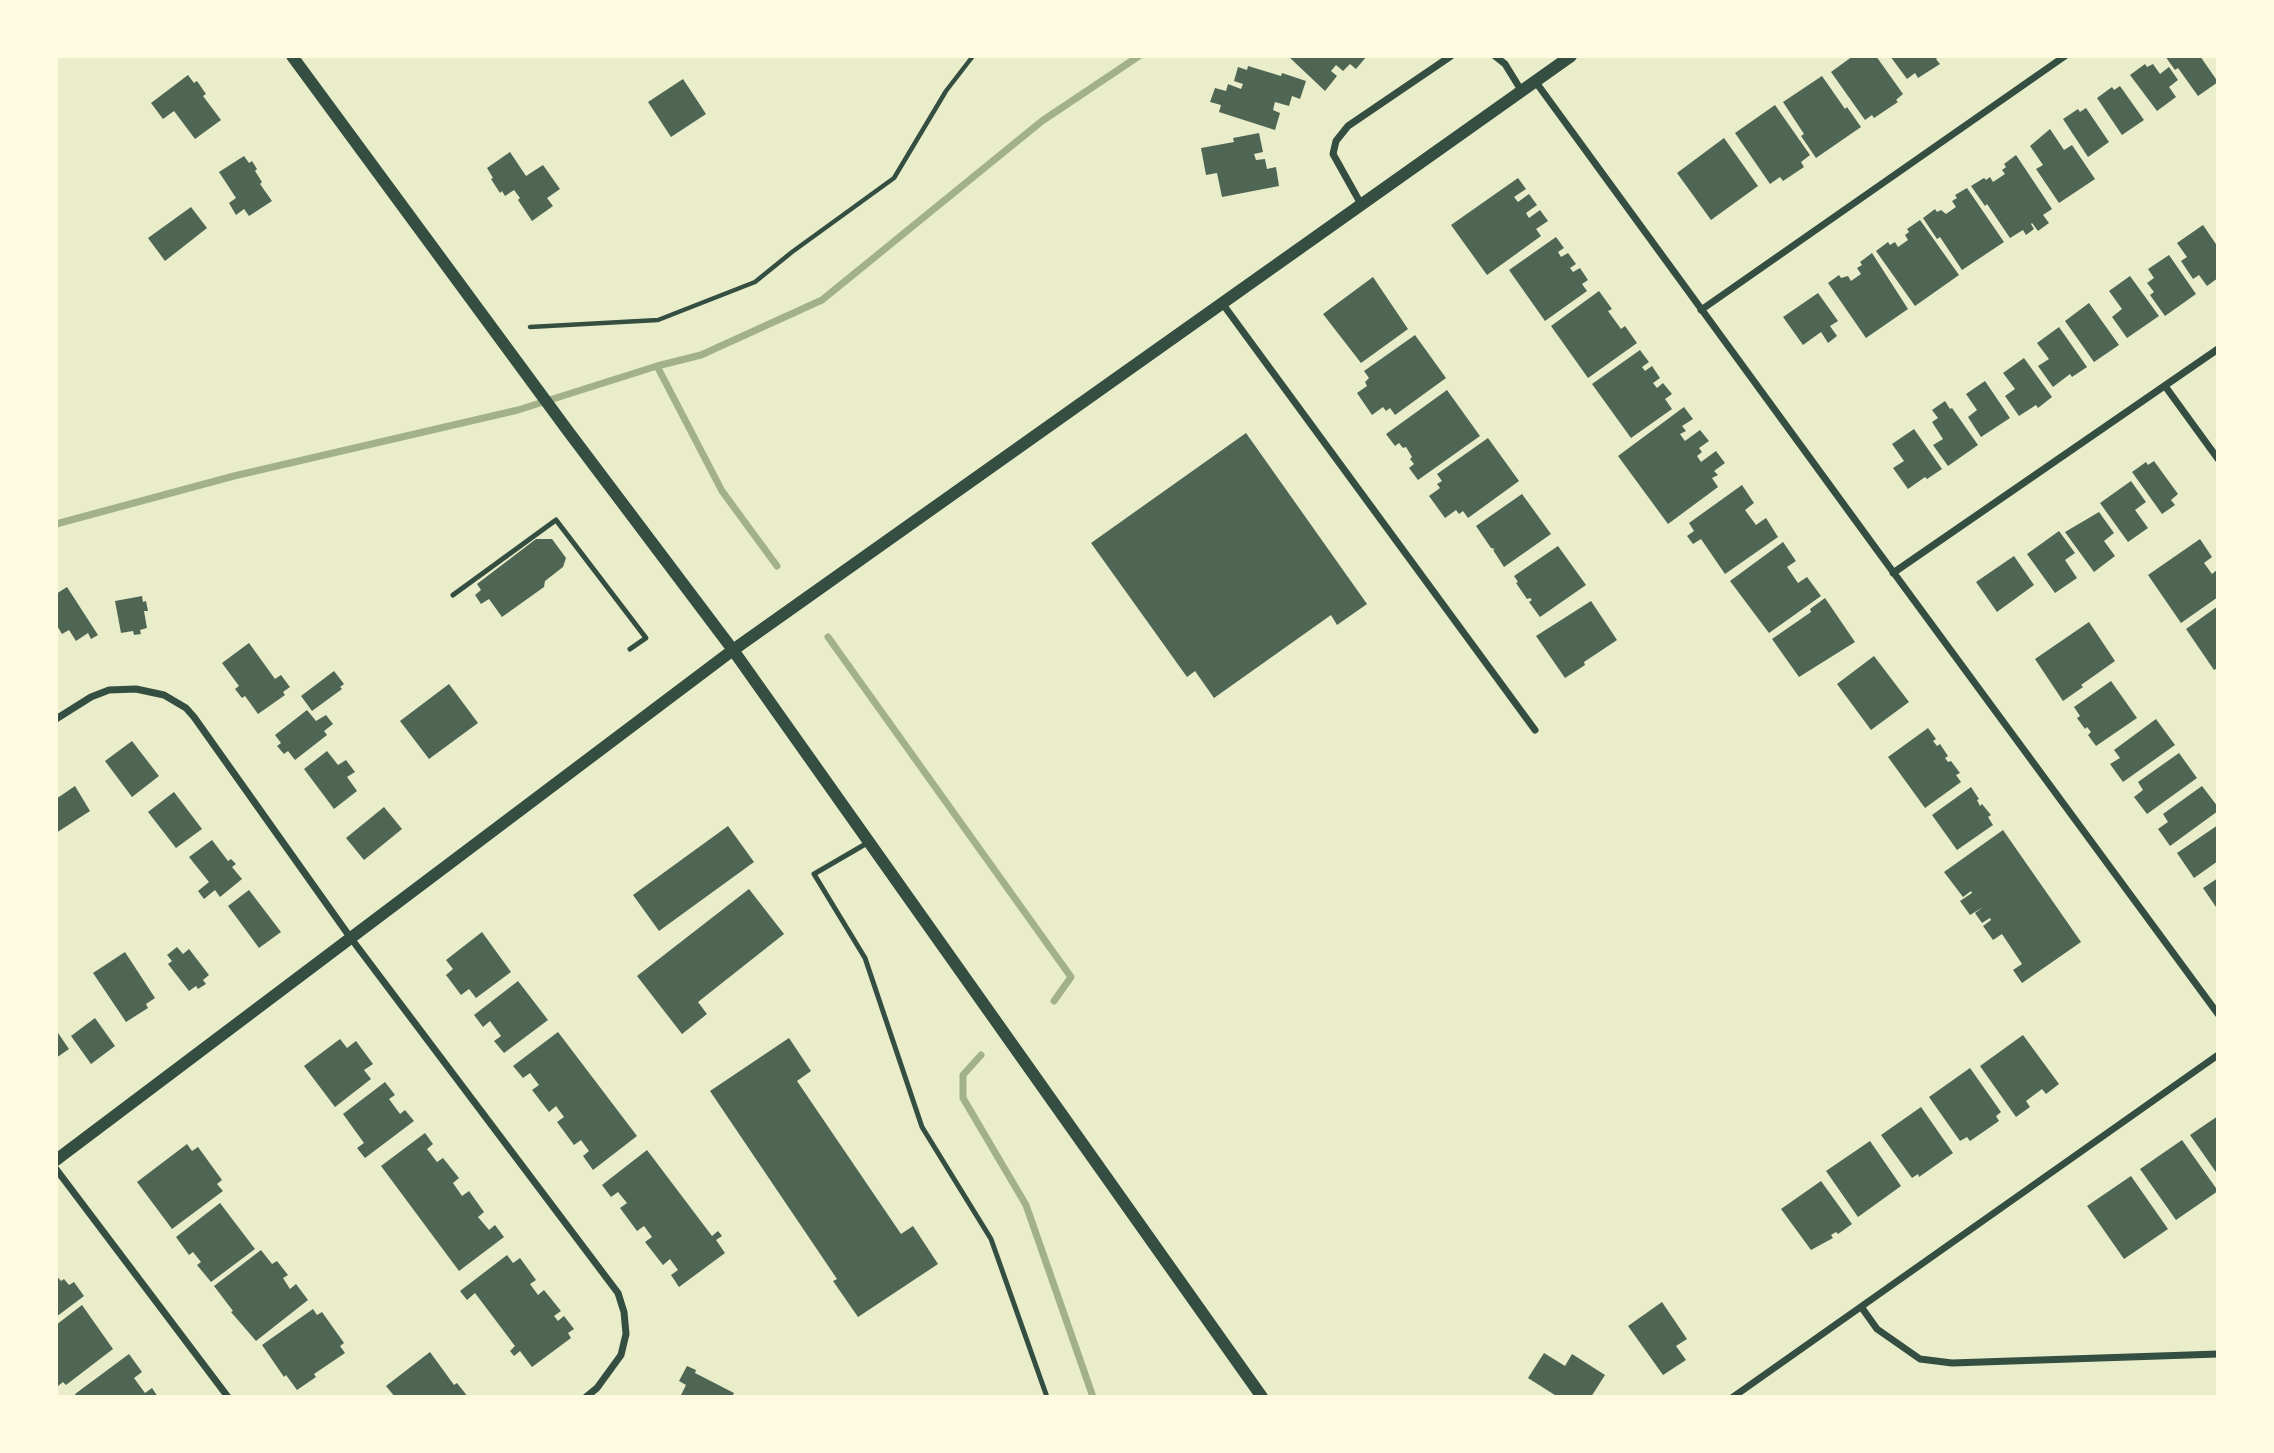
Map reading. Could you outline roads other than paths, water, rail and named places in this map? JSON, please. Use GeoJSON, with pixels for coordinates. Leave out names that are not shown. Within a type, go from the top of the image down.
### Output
{"type":"FeatureCollection","features":[{"type":"Feature","properties":{"kind":"street"},"geometry":{"type":"LineString","coordinates":[[292,56],[733,650],[1262,1397]]}},
{"type":"Feature","properties":{"kind":"street"},"geometry":{"type":"LineString","coordinates":[[1361,204],[1333,154],[1336,141],[1348,126],[1451,56]]}},
{"type":"Feature","properties":{"kind":"street"},"geometry":{"type":"LineString","coordinates":[[1495,56],[1505,64],[1521,90]]}},
{"type":"Feature","properties":{"kind":"street"},"geometry":{"type":"LineString","coordinates":[[56,1160],[733,650],[1571,56]]}},
{"type":"Feature","properties":{"kind":"street"},"geometry":{"type":"LineString","coordinates":[[1701,310],[2065,56]]}},
{"type":"Feature","properties":{"kind":"street"},"geometry":{"type":"LineString","coordinates":[[1535,81],[2218,1014]]}},
{"type":"Feature","properties":{"kind":"street"},"geometry":{"type":"LineString","coordinates":[[1222,303],[1535,730]]}},
{"type":"Feature","properties":{"kind":"street"},"geometry":{"type":"LineString","coordinates":[[1893,573],[2218,349]]}},
{"type":"Feature","properties":{"kind":"street"},"geometry":{"type":"LineString","coordinates":[[2165,386],[2218,458]]}},
{"type":"Feature","properties":{"kind":"street"},"geometry":{"type":"LineString","coordinates":[[56,719],[91,697],[109,690],[136,689],[164,695],[186,708],[350,937],[618,1293],[624,1312],[626,1334],[621,1355],[597,1388],[586,1397]]}},
{"type":"Feature","properties":{"kind":"street"},"geometry":{"type":"LineString","coordinates":[[1733,1397],[2218,1055]]}},
{"type":"Feature","properties":{"kind":"street"},"geometry":{"type":"LineString","coordinates":[[56,1169],[228,1397]]}},
{"type":"Feature","properties":{"kind":"street"},"geometry":{"type":"LineString","coordinates":[[1862,1308],[1877,1329],[1920,1359],[1952,1363],[2218,1354]]}},
{"type":"Feature","properties":{"kind":"lane"},"geometry":{"type":"LineString","coordinates":[[453,595],[556,520],[646,638],[630,649]]}},
{"type":"Feature","properties":{"kind":"lane"},"geometry":{"type":"LineString","coordinates":[[869,842],[814,874],[865,958],[922,1128],[991,1239],[1047,1397]]}},
{"type":"Feature","properties":{"kind":"waterway"},"geometry":{"type":"LineString","coordinates":[[56,524],[234,476],[518,410],[657,366],[701,355],[822,300],[1042,121],[1139,56]]}},
{"type":"Feature","properties":{"kind":"waterway"},"geometry":{"type":"LineString","coordinates":[[657,366],[722,491],[777,566]]}},
{"type":"Feature","properties":{"kind":"waterway"},"geometry":{"type":"LineString","coordinates":[[828,637],[1071,977],[1054,1001]]}},
{"type":"Feature","properties":{"kind":"waterway"},"geometry":{"type":"LineString","coordinates":[[981,1055],[963,1075],[963,1098],[1026,1205],[1093,1397]]}}]}
